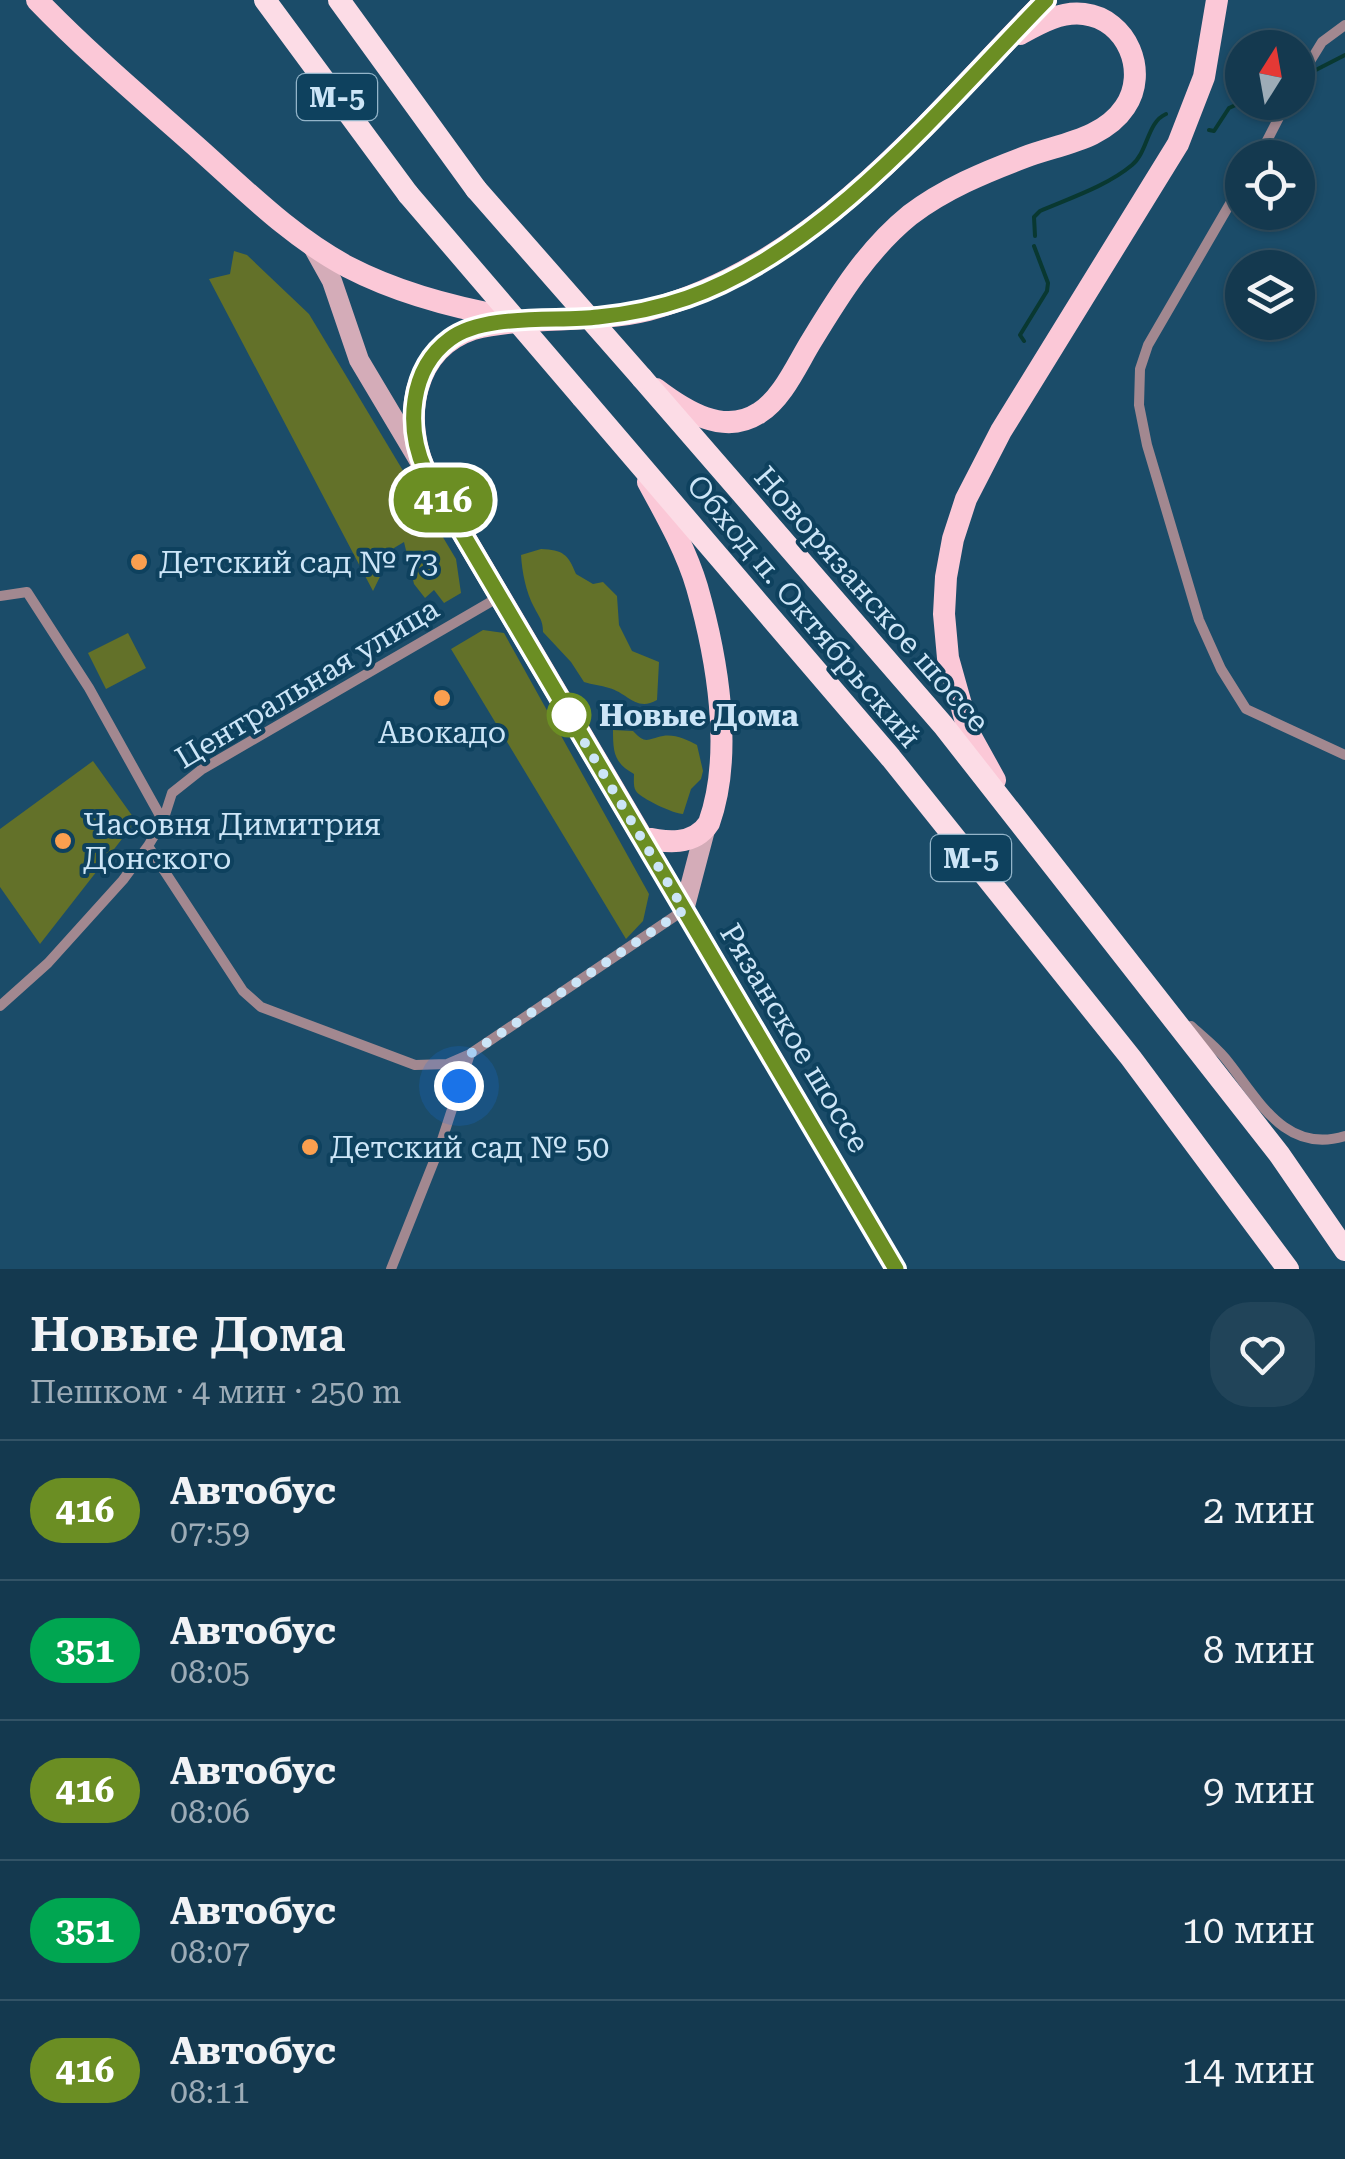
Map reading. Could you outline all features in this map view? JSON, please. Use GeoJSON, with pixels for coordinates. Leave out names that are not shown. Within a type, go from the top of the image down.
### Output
{"type":"FeatureCollection","features":[{"type":"Feature","properties":{"kind":"highway","name":"Обход п. Октябрьский"},"geometry":{"type":"LineString","coordinates":[[266,0],[408,194],[891,758],[1131,1058],[1288,1269]]}},
{"type":"Feature","properties":{"kind":"highway","name":"Новорязанское шоссе"},"geometry":{"type":"LineString","coordinates":[[339,0],[476,189],[943,725],[1011,809],[1279,1154],[1345,1250]]}},
{"type":"Feature","properties":{"kind":"main road"},"geometry":{"type":"LineString","coordinates":[[38,0],[224,172],[343,265],[404,292],[476,311],[545,320]]}},
{"type":"Feature","properties":{"kind":"main road"},"geometry":{"type":"LineString","coordinates":[[425,470],[413,438],[414,406],[427,368],[441,347],[473,328],[644,310],[716,286],[768,259],[859,189],[1046,0]]}},
{"type":"Feature","properties":{"kind":"main road"},"geometry":{"type":"LineString","coordinates":[[1011,809],[969,733],[952,677],[944,614],[953,540],[966,499],[1001,431],[1178,144],[1204,77],[1217,0]]}},
{"type":"Feature","properties":{"kind":"main road"},"geometry":{"type":"LineString","coordinates":[[642,378],[699,417],[732,422],[759,414],[784,386],[864,262],[912,214],[987,172],[1101,130],[1125,107],[1135,79],[1131,49],[1113,26],[1100,17],[1062,14],[1004,42]]}},
{"type":"Feature","properties":{"kind":"main road"},"geometry":{"type":"LineString","coordinates":[[311,243],[332,281],[360,360],[642,837],[673,842],[705,830]]}},
{"type":"Feature","properties":{"kind":"main road"},"geometry":{"type":"LineString","coordinates":[[638,461],[696,586],[721,723],[715,806],[684,910]]}},
{"type":"Feature","properties":{"kind":"main road","name":"Рязанское шоссе"},"geometry":{"type":"LineString","coordinates":[[642,837],[896,1269]]}},
{"type":"Feature","properties":{"kind":"street"},"geometry":{"type":"LineString","coordinates":[[1315,53],[1322,42],[1345,25]]}},
{"type":"Feature","properties":{"kind":"street"},"geometry":{"type":"LineString","coordinates":[[1225,213],[1148,345],[1140,369],[1138,405],[1199,620],[1221,669],[1246,709],[1345,755]]}},
{"type":"Feature","properties":{"kind":"street"},"geometry":{"type":"LineString","coordinates":[[0,596],[27,592],[89,688],[162,821]]}},
{"type":"Feature","properties":{"kind":"street","name":"Центральная улица"},"geometry":{"type":"LineString","coordinates":[[0,1006],[48,963],[122,880],[148,846],[172,793],[201,770],[500,597]]}},
{"type":"Feature","properties":{"kind":"street"},"geometry":{"type":"LineString","coordinates":[[148,846],[242,991],[262,1007],[414,1065],[447,1064],[470,1054],[684,910]]}},
{"type":"Feature","properties":{"kind":"street"},"geometry":{"type":"LineString","coordinates":[[1159,998],[1222,1054],[1283,1128],[1300,1138],[1315,1140],[1345,1136]]}},
{"type":"Feature","properties":{"kind":"street"},"geometry":{"type":"LineString","coordinates":[[390,1269],[440,1146],[470,1054]]}},
{"type":"Feature","properties":{"kind":"green space"},"geometry":{"type":"Polygon","coordinates":[[[234,251],[247,255],[309,314],[456,559],[461,593],[444,603],[434,590],[425,598],[414,584],[404,542],[394,548],[373,591],[209,279],[230,274],[234,251]]]}},
{"type":"Feature","properties":{"kind":"green space"},"geometry":{"type":"Polygon","coordinates":[[[541,549],[564,554],[576,574],[593,584],[603,582],[617,596],[619,625],[632,651],[659,662],[657,700],[638,703],[616,690],[584,682],[543,632],[523,575],[521,555],[541,549]]]}},
{"type":"Feature","properties":{"kind":"green space"},"geometry":{"type":"Polygon","coordinates":[[[483,630],[504,633],[649,894],[643,921],[626,939],[451,649],[483,630]]]}},
{"type":"Feature","properties":{"kind":"green space"},"geometry":{"type":"Polygon","coordinates":[[[128,633],[146,668],[106,689],[88,653],[128,633]]]}},
{"type":"Feature","properties":{"kind":"green space"},"geometry":{"type":"Polygon","coordinates":[[[613,730],[633,731],[647,740],[672,736],[697,745],[703,771],[691,789],[683,814],[636,791],[634,774],[616,756],[613,730]]]}},
{"type":"Feature","properties":{"kind":"green space"},"geometry":{"type":"Polygon","coordinates":[[[93,761],[136,821],[40,944],[0,887],[0,829],[93,761]]]}},
{"type":"Feature","properties":{"kind":"waterway"},"geometry":{"type":"LineString","coordinates":[[1315,70],[1345,55]]}},
{"type":"Feature","properties":{"kind":"waterway"},"geometry":{"type":"LineString","coordinates":[[1035,236],[1034,217],[1040,211],[1100,185],[1132,165],[1155,124],[1166,114]]}},
{"type":"Feature","properties":{"kind":"waterway"},"geometry":{"type":"LineString","coordinates":[[1209,130],[1214,131],[1225,114]]}},
{"type":"Feature","properties":{"kind":"waterway"},"geometry":{"type":"LineString","coordinates":[[1024,341],[1020,335],[1048,283],[1034,246]]}},
{"type":"Feature","properties":{"kind":"bus line","name":"416"},"geometry":{"type":"LineString","coordinates":[[896,1269],[425,470],[413,438],[412,422],[427,368],[441,347],[459,334],[490,325],[596,318],[644,310],[689,297],[768,259],[859,189],[1046,0]]}},
{"type":"Feature","properties":{"kind":"place","name":"Детский сад № 73"},"geometry":{"type":"Point","coordinates":[139,562]}},
{"type":"Feature","properties":{"kind":"place","name":"Авокадо"},"geometry":{"type":"Point","coordinates":[442,698]}},
{"type":"Feature","properties":{"kind":"place","name":"Новые Дома"},"geometry":{"type":"Point","coordinates":[569,715]}},
{"type":"Feature","properties":{"kind":"place","name":"Часовня Димитрия Донского"},"geometry":{"type":"Point","coordinates":[63,841]}},
{"type":"Feature","properties":{"kind":"place","name":"Детский сад № 50"},"geometry":{"type":"Point","coordinates":[310,1147]}},
{"type":"Feature","properties":{"kind":"route"},"geometry":{"type":"LineString","coordinates":[[459,1086],[470,1054],[684,910],[566,711],[569,715]]}}]}
